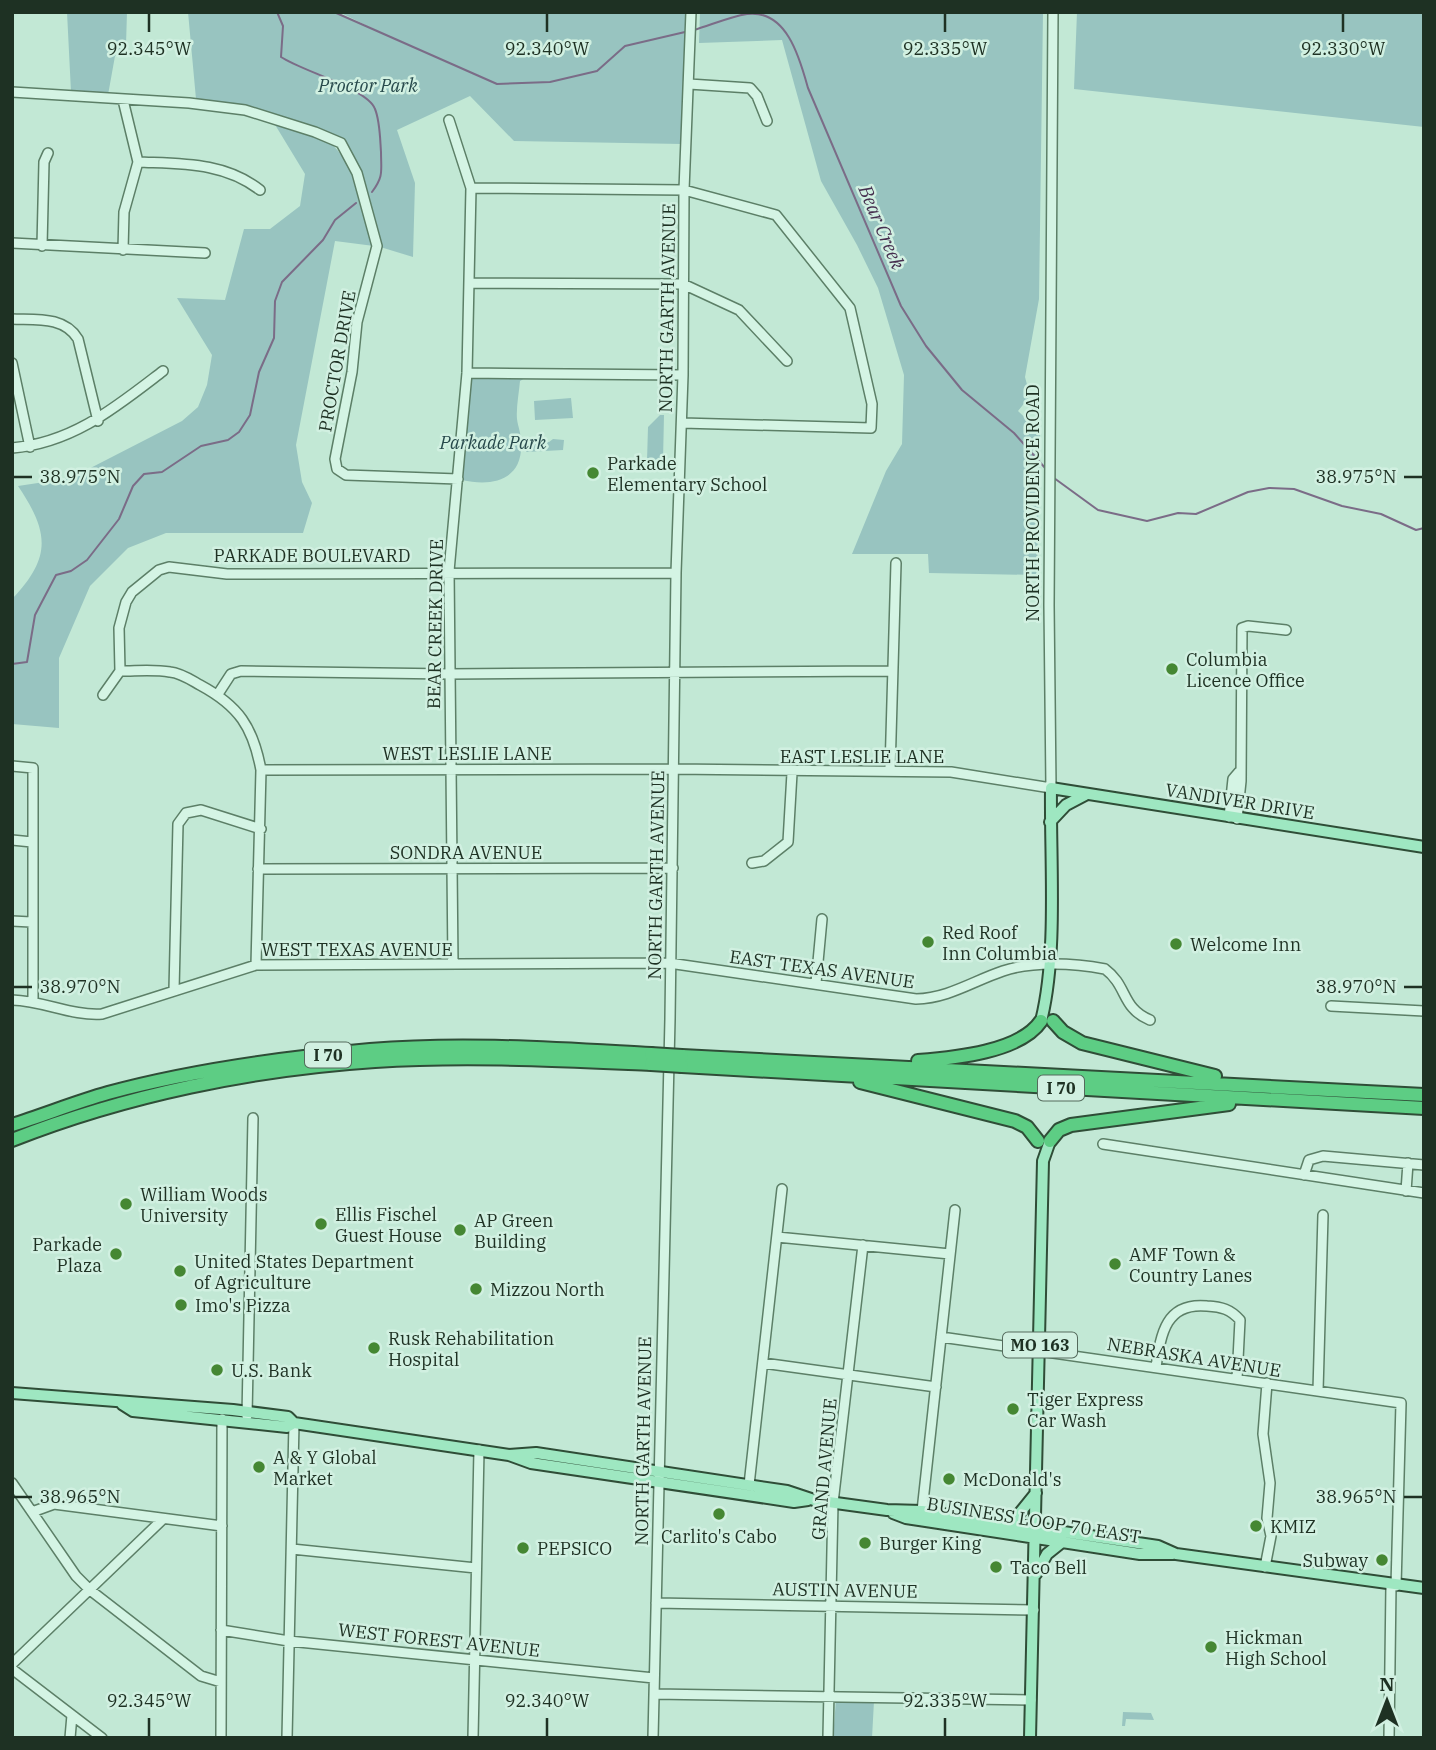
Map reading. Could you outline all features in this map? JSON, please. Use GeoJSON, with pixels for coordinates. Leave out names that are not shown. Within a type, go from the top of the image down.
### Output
{"type":"FeatureCollection","features":[{"type":"Feature","properties":{"kind":"highway"},"geometry":{"type":"LineString","coordinates":[[855,1064],[971,1054],[1018,1042],[1047,1021],[1082,1044],[1174,1068],[1257,1085]]}},
{"type":"Feature","properties":{"kind":"highway","name":"I 70"},"geometry":{"type":"LineString","coordinates":[[12,1125],[107,1094],[217,1069],[372,1050],[440,1047],[682,1061],[833,1075],[1424,1108]]}},
{"type":"Feature","properties":{"kind":"highway","name":"I 70"},"geometry":{"type":"LineString","coordinates":[[12,1140],[104,1110],[189,1089],[287,1070],[374,1061],[651,1059]]}},
{"type":"Feature","properties":{"kind":"highway","name":"I 70"},"geometry":{"type":"LineString","coordinates":[[682,1061],[855,1064],[1424,1095]]}},
{"type":"Feature","properties":{"kind":"highway"},"geometry":{"type":"LineString","coordinates":[[833,1075],[1015,1121],[1044,1141],[1071,1125],[1210,1105],[1288,1101]]}},
{"type":"Feature","properties":{"kind":"main road","name":"VANDIVER DRIVE"},"geometry":{"type":"LineString","coordinates":[[1051,788],[1424,847]]}},
{"type":"Feature","properties":{"kind":"main road","name":"NORTH PROVIDENCE ROAD"},"geometry":{"type":"LineString","coordinates":[[1047,1021],[1051,788]]}},
{"type":"Feature","properties":{"kind":"main road"},"geometry":{"type":"LineString","coordinates":[[1050,822],[1066,805],[1085,794]]}},
{"type":"Feature","properties":{"kind":"main road","name":"MO 163"},"geometry":{"type":"LineString","coordinates":[[1030,1738],[1044,1141]]}},
{"type":"Feature","properties":{"kind":"main road"},"geometry":{"type":"LineString","coordinates":[[12,1392],[122,1404],[155,1402],[247,1417],[287,1427],[294,1423],[509,1454],[531,1463],[658,1476]]}},
{"type":"Feature","properties":{"kind":"main road"},"geometry":{"type":"LineString","coordinates":[[122,1404],[133,1411],[222,1419],[247,1417]]}},
{"type":"Feature","properties":{"kind":"main road","name":"BUSINESS LOOP 70 EAST"},"geometry":{"type":"LineString","coordinates":[[658,1476],[749,1485],[833,1503],[887,1510],[922,1511],[1010,1525],[1062,1542],[1140,1554],[1176,1553],[1393,1586],[1424,1588]]}},
{"type":"Feature","properties":{"kind":"main road","name":"BUSINESS LOOP 70 EAST"},"geometry":{"type":"LineString","coordinates":[[658,1476],[794,1502],[811,1499]]}},
{"type":"Feature","properties":{"kind":"main road"},"geometry":{"type":"LineString","coordinates":[[1010,1525],[1036,1493]]}},
{"type":"Feature","properties":{"kind":"main road","name":"BUSINESS LOOP 70 EAST"},"geometry":{"type":"LineString","coordinates":[[887,1510],[906,1518],[1158,1546],[1176,1553]]}},
{"type":"Feature","properties":{"kind":"main road"},"geometry":{"type":"LineString","coordinates":[[1034,1576],[1047,1554],[1062,1542]]}},
{"type":"Feature","properties":{"kind":"street","name":"NORTH GARTH AVENUE"},"geometry":{"type":"LineString","coordinates":[[653,1738],[673,868],[676,573],[684,375],[684,190],[691,12]]}},
{"type":"Feature","properties":{"kind":"street","name":"NORTH PROVIDENCE ROAD"},"geometry":{"type":"LineString","coordinates":[[1051,788],[1049,539],[1053,12]]}},
{"type":"Feature","properties":{"kind":"street"},"geometry":{"type":"LineString","coordinates":[[689,84],[750,88],[757,96],[767,121]]}},
{"type":"Feature","properties":{"kind":"street","name":"PROCTOR DRIVE"},"geometry":{"type":"LineString","coordinates":[[12,92],[189,103],[245,110],[341,143],[357,173],[377,246],[357,322],[352,372],[335,459],[337,469],[346,475],[458,479]]}},
{"type":"Feature","properties":{"kind":"street"},"geometry":{"type":"LineString","coordinates":[[123,100],[138,162],[124,212],[123,250]]}},
{"type":"Feature","properties":{"kind":"street","name":"BEAR CREEK DRIVE"},"geometry":{"type":"LineString","coordinates":[[449,120],[471,188],[467,373],[449,571],[453,964]]}},
{"type":"Feature","properties":{"kind":"street"},"geometry":{"type":"LineString","coordinates":[[42,246],[44,162],[48,153]]}},
{"type":"Feature","properties":{"kind":"street"},"geometry":{"type":"LineString","coordinates":[[138,162],[209,166],[242,176],[260,190]]}},
{"type":"Feature","properties":{"kind":"street"},"geometry":{"type":"LineString","coordinates":[[471,188],[684,190],[776,215],[850,307],[872,404],[871,428],[682,423]]}},
{"type":"Feature","properties":{"kind":"street"},"geometry":{"type":"LineString","coordinates":[[12,243],[205,253]]}},
{"type":"Feature","properties":{"kind":"street"},"geometry":{"type":"LineString","coordinates":[[469,283],[684,284],[739,310],[787,361]]}},
{"type":"Feature","properties":{"kind":"street"},"geometry":{"type":"LineString","coordinates":[[12,319],[61,322],[73,331],[97,421]]}},
{"type":"Feature","properties":{"kind":"street"},"geometry":{"type":"LineString","coordinates":[[12,363],[30,447]]}},
{"type":"Feature","properties":{"kind":"street"},"geometry":{"type":"LineString","coordinates":[[12,448],[30,447],[63,438],[97,421],[163,371]]}},
{"type":"Feature","properties":{"kind":"street"},"geometry":{"type":"LineString","coordinates":[[467,373],[684,375]]}},
{"type":"Feature","properties":{"kind":"street"},"geometry":{"type":"LineString","coordinates":[[890,771],[896,563]]}},
{"type":"Feature","properties":{"kind":"street","name":"PARKADE BOULEVARD"},"geometry":{"type":"LineString","coordinates":[[120,671],[120,628],[125,602],[144,582],[169,567],[227,574],[449,571],[676,573]]}},
{"type":"Feature","properties":{"kind":"street"},"geometry":{"type":"LineString","coordinates":[[1233,818],[1233,779],[1239,772],[1241,628],[1248,626],[1286,630]]}},
{"type":"Feature","properties":{"kind":"street"},"geometry":{"type":"LineString","coordinates":[[103,695],[120,671],[172,672],[218,694],[244,719],[256,742],[261,770],[256,965]]}},
{"type":"Feature","properties":{"kind":"street"},"geometry":{"type":"LineString","coordinates":[[218,694],[231,674],[241,671],[449,674],[891,671]]}},
{"type":"Feature","properties":{"kind":"street"},"geometry":{"type":"LineString","coordinates":[[12,766],[33,768],[33,1001]]}},
{"type":"Feature","properties":{"kind":"street","name":"EAST LESLIE LANE"},"geometry":{"type":"LineString","coordinates":[[673,769],[793,773],[890,771],[976,775],[1051,788]]}},
{"type":"Feature","properties":{"kind":"street","name":"WEST LESLIE LANE"},"geometry":{"type":"LineString","coordinates":[[261,770],[673,769]]}},
{"type":"Feature","properties":{"kind":"street"},"geometry":{"type":"LineString","coordinates":[[752,863],[764,861],[788,842],[793,773]]}},
{"type":"Feature","properties":{"kind":"street"},"geometry":{"type":"LineString","coordinates":[[174,990],[178,824],[186,813],[201,810],[261,829]]}},
{"type":"Feature","properties":{"kind":"street"},"geometry":{"type":"LineString","coordinates":[[12,840],[32,842]]}},
{"type":"Feature","properties":{"kind":"street","name":"SONDRA AVENUE"},"geometry":{"type":"LineString","coordinates":[[258,869],[673,868]]}},
{"type":"Feature","properties":{"kind":"street"},"geometry":{"type":"LineString","coordinates":[[816,983],[822,919]]}},
{"type":"Feature","properties":{"kind":"street"},"geometry":{"type":"LineString","coordinates":[[12,921],[31,922]]}},
{"type":"Feature","properties":{"kind":"street","name":"EAST TEXAS AVENUE"},"geometry":{"type":"LineString","coordinates":[[669,963],[816,983],[907,999],[948,995],[1019,966],[1105,968],[1119,982],[1131,1009],[1150,1020]]}},
{"type":"Feature","properties":{"kind":"street","name":"WEST TEXAS AVENUE"},"geometry":{"type":"LineString","coordinates":[[12,1000],[33,1001],[71,1012],[94,1014],[120,1009],[256,965],[669,963]]}},
{"type":"Feature","properties":{"kind":"street"},"geometry":{"type":"LineString","coordinates":[[1331,1006],[1424,1011]]}},
{"type":"Feature","properties":{"kind":"street"},"geometry":{"type":"LineString","coordinates":[[247,1417],[253,1118]]}},
{"type":"Feature","properties":{"kind":"street"},"geometry":{"type":"LineString","coordinates":[[1103,1144],[1424,1193]]}},
{"type":"Feature","properties":{"kind":"street"},"geometry":{"type":"LineString","coordinates":[[1304,1175],[1309,1160],[1323,1156],[1424,1165]]}},
{"type":"Feature","properties":{"kind":"street"},"geometry":{"type":"LineString","coordinates":[[1406,1191],[1408,1163]]}},
{"type":"Feature","properties":{"kind":"street"},"geometry":{"type":"LineString","coordinates":[[749,1485],[782,1189]]}},
{"type":"Feature","properties":{"kind":"street"},"geometry":{"type":"LineString","coordinates":[[922,1511],[955,1210]]}},
{"type":"Feature","properties":{"kind":"street"},"geometry":{"type":"LineString","coordinates":[[1318,1391],[1323,1215]]}},
{"type":"Feature","properties":{"kind":"street"},"geometry":{"type":"LineString","coordinates":[[777,1237],[950,1254]]}},
{"type":"Feature","properties":{"kind":"street","name":"GRAND AVENUE"},"geometry":{"type":"LineString","coordinates":[[828,1738],[833,1503],[863,1245]]}},
{"type":"Feature","properties":{"kind":"street"},"geometry":{"type":"LineString","coordinates":[[1156,1367],[1160,1342],[1179,1309],[1190,1304],[1222,1307],[1233,1311],[1240,1320],[1237,1379]]}},
{"type":"Feature","properties":{"kind":"street","name":"NEBRASKA AVENUE"},"geometry":{"type":"LineString","coordinates":[[941,1337],[1401,1403],[1393,1586]]}},
{"type":"Feature","properties":{"kind":"street"},"geometry":{"type":"LineString","coordinates":[[763,1363],[936,1387]]}},
{"type":"Feature","properties":{"kind":"street"},"geometry":{"type":"LineString","coordinates":[[1265,1567],[1270,1536],[1270,1483],[1264,1434],[1267,1383]]}},
{"type":"Feature","properties":{"kind":"street"},"geometry":{"type":"LineString","coordinates":[[221,1738],[222,1419]]}},
{"type":"Feature","properties":{"kind":"street"},"geometry":{"type":"LineString","coordinates":[[287,1738],[294,1423]]}},
{"type":"Feature","properties":{"kind":"street"},"geometry":{"type":"LineString","coordinates":[[473,1738],[479,1450]]}},
{"type":"Feature","properties":{"kind":"street"},"geometry":{"type":"LineString","coordinates":[[12,1483],[90,1590],[201,1675],[221,1682]]}},
{"type":"Feature","properties":{"kind":"street"},"geometry":{"type":"LineString","coordinates":[[32,1512],[54,1504],[222,1526]]}},
{"type":"Feature","properties":{"kind":"street"},"geometry":{"type":"LineString","coordinates":[[102,1738],[12,1666],[163,1519]]}},
{"type":"Feature","properties":{"kind":"street"},"geometry":{"type":"LineString","coordinates":[[292,1549],[476,1568]]}},
{"type":"Feature","properties":{"kind":"street"},"geometry":{"type":"LineString","coordinates":[[1389,1738],[1393,1586]]}},
{"type":"Feature","properties":{"kind":"street","name":"AUSTIN AVENUE"},"geometry":{"type":"LineString","coordinates":[[656,1603],[831,1604],[1034,1610]]}},
{"type":"Feature","properties":{"kind":"street","name":"WEST FOREST AVENUE"},"geometry":{"type":"LineString","coordinates":[[221,1630],[289,1640],[654,1678]]}},
{"type":"Feature","properties":{"kind":"street"},"geometry":{"type":"LineString","coordinates":[[654,1694],[1031,1700]]}},
{"type":"Feature","properties":{"kind":"street"},"geometry":{"type":"LineString","coordinates":[[70,1738],[72,1715]]}},
{"type":"Feature","properties":{"kind":"green space"},"geometry":{"type":"Polygon","coordinates":[[[67,12],[127,12],[126,45],[115,56],[108,95],[71,92],[67,12]]]}},
{"type":"Feature","properties":{"kind":"green space","name":"Proctor Park"},"geometry":{"type":"Polygon","coordinates":[[[188,12],[334,12],[386,35],[339,12],[686,12],[682,144],[514,141],[470,96],[397,130],[415,183],[413,257],[377,246],[376,221],[341,143],[241,106],[196,99],[188,12]]]}},
{"type":"Feature","properties":{"kind":"green space"},"geometry":{"type":"Polygon","coordinates":[[[700,12],[1043,12],[1039,299],[1025,377],[1030,396],[1018,411],[1040,432],[1037,575],[929,573],[928,554],[852,554],[886,471],[902,444],[904,375],[878,288],[821,181],[782,40],[699,43],[700,12]]]}},
{"type":"Feature","properties":{"kind":"green space"},"geometry":{"type":"Polygon","coordinates":[[[1077,12],[1424,12],[1424,127],[1074,89],[1077,12]]]}},
{"type":"Feature","properties":{"kind":"green space"},"geometry":{"type":"Polygon","coordinates":[[[274,123],[315,135],[336,148],[358,188],[374,246],[335,241],[296,445],[302,482],[312,503],[303,533],[166,533],[128,548],[90,586],[59,658],[59,728],[12,724],[12,599],[34,570],[42,544],[36,517],[18,486],[71,478],[182,421],[198,407],[207,385],[212,355],[177,298],[225,300],[244,229],[270,229],[300,206],[305,174],[274,123]]]}},
{"type":"Feature","properties":{"kind":"green space","name":"Parkade Park"},"geometry":{"type":"Polygon","coordinates":[[[468,376],[527,377],[520,381],[517,405],[521,454],[512,472],[495,481],[462,480],[468,376]]]}},
{"type":"Feature","properties":{"kind":"green space"},"geometry":{"type":"Polygon","coordinates":[[[571,398],[573,418],[535,420],[534,401],[571,398]]]}},
{"type":"Feature","properties":{"kind":"green space"},"geometry":{"type":"Polygon","coordinates":[[[660,415],[664,415],[663,461],[647,461],[648,427],[660,415]]]}},
{"type":"Feature","properties":{"kind":"green space"},"geometry":{"type":"Polygon","coordinates":[[[553,439],[564,440],[563,450],[526,452],[527,441],[549,442],[553,439]]]}},
{"type":"Feature","properties":{"kind":"green space"},"geometry":{"type":"Polygon","coordinates":[[[836,1700],[874,1701],[872,1738],[833,1738],[836,1700]]]}},
{"type":"Feature","properties":{"kind":"green space"},"geometry":{"type":"Polygon","coordinates":[[[1123,1712],[1151,1713],[1154,1720],[1126,1719],[1125,1726],[1122,1726],[1123,1712]]]}},
{"type":"Feature","properties":{"kind":"waterway"},"geometry":{"type":"LineString","coordinates":[[277,12],[283,26],[281,57],[348,87],[370,102],[375,109],[380,130],[381,169],[372,192]]}},
{"type":"Feature","properties":{"kind":"waterway","name":"Bear Creek"},"geometry":{"type":"LineString","coordinates":[[334,12],[497,84],[550,82],[597,71],[625,46],[685,32]]}},
{"type":"Feature","properties":{"kind":"waterway","name":"Bear Creek"},"geometry":{"type":"LineString","coordinates":[[694,30],[747,14],[772,19],[782,28],[796,51],[808,88],[901,306],[926,346],[962,390],[1014,433],[1046,469]]}},
{"type":"Feature","properties":{"kind":"waterway"},"geometry":{"type":"LineString","coordinates":[[12,664],[27,662],[35,615],[56,575],[71,571],[87,560],[119,519],[133,486],[144,474],[162,472],[201,446],[228,440],[239,432],[250,415],[259,372],[274,338],[275,301],[282,282],[323,240],[335,220],[356,203]]}},
{"type":"Feature","properties":{"kind":"waterway","name":"Bear Creek"},"geometry":{"type":"LineString","coordinates":[[1054,478],[1098,510],[1147,521],[1178,513],[1196,514],[1248,492],[1269,488],[1294,489],[1342,506],[1381,514],[1416,530],[1424,528]]}},
{"type":"Feature","properties":{"kind":"place","name":"Parkade Elementary School"},"geometry":{"type":"Point","coordinates":[593,473]}},
{"type":"Feature","properties":{"kind":"place","name":"Columbia Licence Office"},"geometry":{"type":"Point","coordinates":[1172,669]}},
{"type":"Feature","properties":{"kind":"place","name":"Red Roof Inn Columbia"},"geometry":{"type":"Point","coordinates":[928,942]}},
{"type":"Feature","properties":{"kind":"place","name":"Welcome Inn"},"geometry":{"type":"Point","coordinates":[1176,944]}},
{"type":"Feature","properties":{"kind":"place","name":"William Woods University"},"geometry":{"type":"Point","coordinates":[126,1204]}},
{"type":"Feature","properties":{"kind":"place","name":"Ellis Fischel Guest House"},"geometry":{"type":"Point","coordinates":[321,1224]}},
{"type":"Feature","properties":{"kind":"place","name":"AP Green Building"},"geometry":{"type":"Point","coordinates":[460,1230]}},
{"type":"Feature","properties":{"kind":"place","name":"Parkade Plaza"},"geometry":{"type":"Point","coordinates":[116,1254]}},
{"type":"Feature","properties":{"kind":"place","name":"AMF Town & Country Lanes"},"geometry":{"type":"Point","coordinates":[1115,1264]}},
{"type":"Feature","properties":{"kind":"place","name":"United States Department of Agriculture"},"geometry":{"type":"Point","coordinates":[180,1271]}},
{"type":"Feature","properties":{"kind":"place","name":"Mizzou North"},"geometry":{"type":"Point","coordinates":[476,1289]}},
{"type":"Feature","properties":{"kind":"place","name":"Imo's Pizza"},"geometry":{"type":"Point","coordinates":[181,1305]}},
{"type":"Feature","properties":{"kind":"place","name":"Rusk Rehabilitation Hospital"},"geometry":{"type":"Point","coordinates":[374,1348]}},
{"type":"Feature","properties":{"kind":"place","name":"U.S. Bank"},"geometry":{"type":"Point","coordinates":[217,1370]}},
{"type":"Feature","properties":{"kind":"place","name":"Tiger Express Car Wash"},"geometry":{"type":"Point","coordinates":[1013,1409]}},
{"type":"Feature","properties":{"kind":"place","name":"A & Y Global Market"},"geometry":{"type":"Point","coordinates":[259,1467]}},
{"type":"Feature","properties":{"kind":"place","name":"McDonald's"},"geometry":{"type":"Point","coordinates":[949,1479]}},
{"type":"Feature","properties":{"kind":"place","name":"Carlito's Cabo"},"geometry":{"type":"Point","coordinates":[719,1514]}},
{"type":"Feature","properties":{"kind":"place","name":"KMIZ"},"geometry":{"type":"Point","coordinates":[1256,1526]}},
{"type":"Feature","properties":{"kind":"place","name":"Burger King"},"geometry":{"type":"Point","coordinates":[865,1543]}},
{"type":"Feature","properties":{"kind":"place","name":"PEPSICO"},"geometry":{"type":"Point","coordinates":[523,1548]}},
{"type":"Feature","properties":{"kind":"place","name":"Subway"},"geometry":{"type":"Point","coordinates":[1382,1560]}},
{"type":"Feature","properties":{"kind":"place","name":"Taco Bell"},"geometry":{"type":"Point","coordinates":[996,1567]}},
{"type":"Feature","properties":{"kind":"place","name":"Hickman High School"},"geometry":{"type":"Point","coordinates":[1211,1647]}}]}
